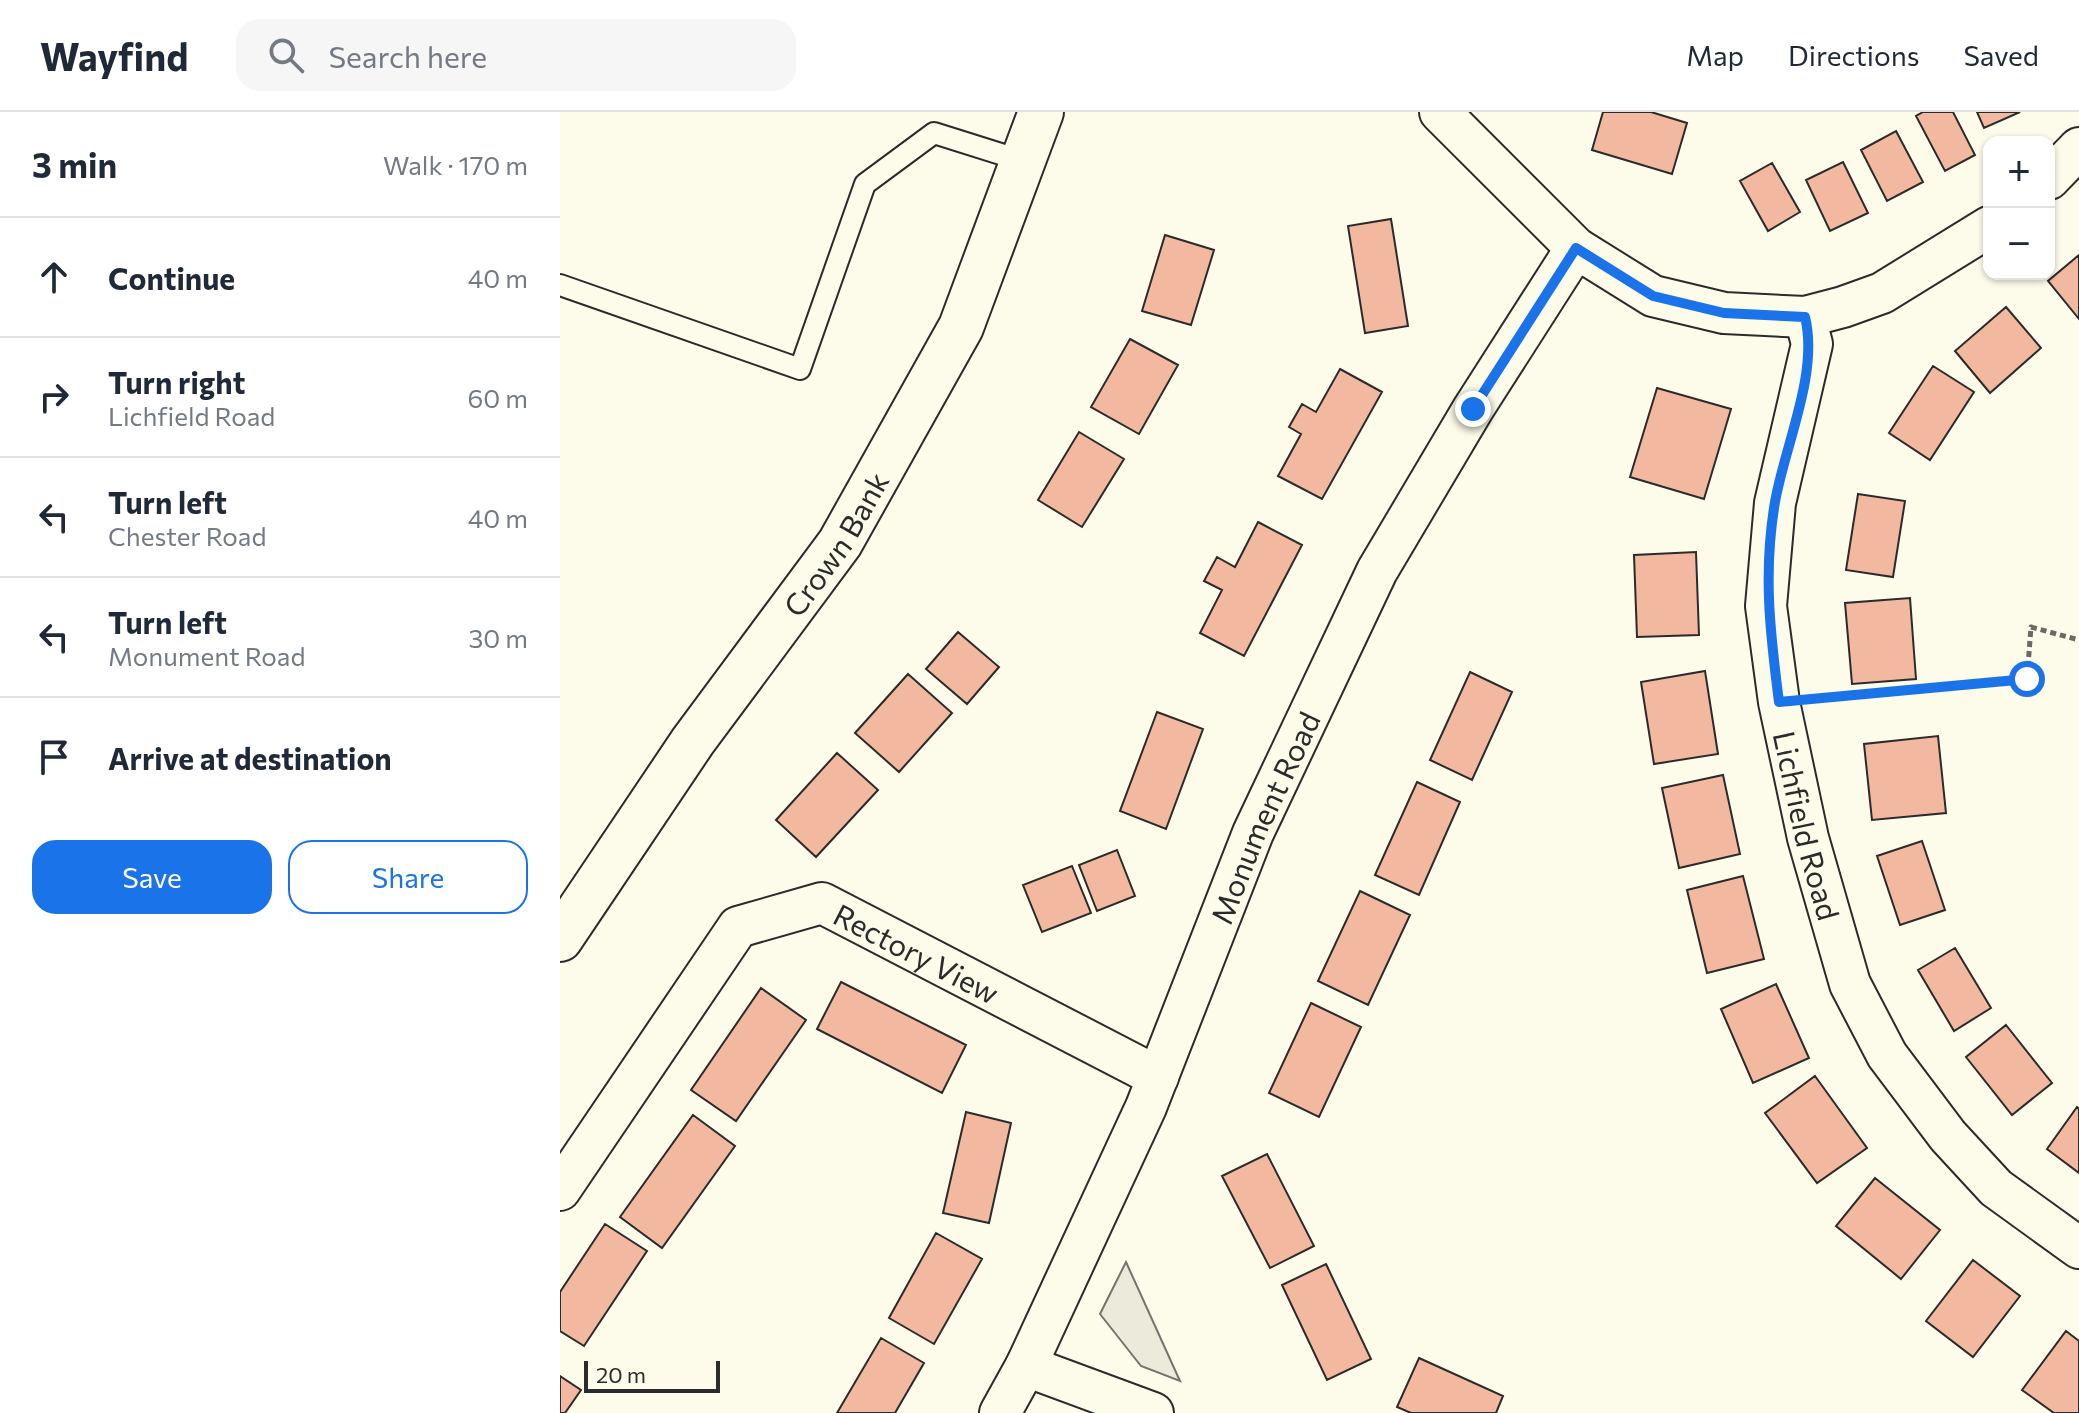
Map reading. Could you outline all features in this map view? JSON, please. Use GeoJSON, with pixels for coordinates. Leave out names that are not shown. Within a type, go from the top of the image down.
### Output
{"type":"FeatureCollection","features":[{"type":"Feature","properties":{"kind":"street","name":"Crown Bank"},"geometry":{"type":"LineString","coordinates":[[560,939],[693,741],[840,543],[961,327],[1041,112]]}},
{"type":"Feature","properties":{"kind":"street"},"geometry":{"type":"LineString","coordinates":[[1440,112],[1576,248],[1653,296],[1724,313],[1805,317],[1882,293],[1983,231]]}},
{"type":"Feature","properties":{"kind":"street"},"geometry":{"type":"LineString","coordinates":[[2055,173],[2079,148]]}},
{"type":"Feature","properties":{"kind":"street","name":"Monument Road"},"geometry":{"type":"LineString","coordinates":[[1000,1413],[1026,1366],[1158,1077],[1253,833],[1377,571],[1473,409],[1576,248]]}},
{"type":"Feature","properties":{"kind":"street","name":"Lichfield Road"},"geometry":{"type":"LineString","coordinates":[[1805,317],[1812,344],[1775,503],[1766,606],[1779,702],[1808,838],[1850,984],[1887,1055],[1948,1136],[1996,1188],[2079,1248]]}},
{"type":"Feature","properties":{"kind":"street","name":"Rectory View"},"geometry":{"type":"LineString","coordinates":[[560,1190],[738,927],[822,903],[1158,1077]]}},
{"type":"Feature","properties":{"kind":"street"},"geometry":{"type":"LineString","coordinates":[[1026,1366],[1153,1413]]}},
{"type":"Feature","properties":{"kind":"lane"},"geometry":{"type":"LineString","coordinates":[[560,285],[800,369],[865,184],[934,133],[1023,161]]}},
{"type":"Feature","properties":{"kind":"path"},"geometry":{"type":"LineString","coordinates":[[1779,702],[2027,679],[2031,627],[2079,640]]}},
{"type":"Feature","properties":{"kind":"shaded area"},"geometry":{"type":"Polygon","coordinates":[[[1126,1262],[1180,1381],[1141,1366],[1100,1314],[1126,1262]]]}},
{"type":"Feature","properties":{"kind":"building"},"geometry":{"type":"Polygon","coordinates":[[[1603,112],[1651,112],[1687,123],[1672,174],[1592,150],[1603,112]]]}},
{"type":"Feature","properties":{"kind":"building"},"geometry":{"type":"Polygon","coordinates":[[[1923,112],[1953,112],[1975,155],[1945,171],[1916,116],[1923,112]]]}},
{"type":"Feature","properties":{"kind":"building"},"geometry":{"type":"Polygon","coordinates":[[[1977,112],[2020,112],[1984,128],[1977,112]]]}},
{"type":"Feature","properties":{"kind":"building"},"geometry":{"type":"Polygon","coordinates":[[[1896,131],[1923,182],[1887,201],[1861,150],[1896,131]]]}},
{"type":"Feature","properties":{"kind":"building"},"geometry":{"type":"Polygon","coordinates":[[[1843,162],[1868,213],[1830,231],[1806,180],[1843,162]]]}},
{"type":"Feature","properties":{"kind":"building"},"geometry":{"type":"Polygon","coordinates":[[[1772,163],[1800,212],[1768,231],[1740,181],[1772,163]]]}},
{"type":"Feature","properties":{"kind":"building"},"geometry":{"type":"Polygon","coordinates":[[[1391,219],[1408,326],[1365,333],[1348,226],[1391,219]]]}},
{"type":"Feature","properties":{"kind":"building"},"geometry":{"type":"Polygon","coordinates":[[[1165,235],[1214,250],[1191,325],[1142,311],[1165,235]]]}},
{"type":"Feature","properties":{"kind":"building"},"geometry":{"type":"Polygon","coordinates":[[[2079,255],[2079,319],[2048,281],[2055,280],[2055,275],[2079,255]]]}},
{"type":"Feature","properties":{"kind":"building"},"geometry":{"type":"Polygon","coordinates":[[[2006,307],[2041,348],[1990,393],[1955,351],[2006,307]]]}},
{"type":"Feature","properties":{"kind":"building"},"geometry":{"type":"Polygon","coordinates":[[[1130,339],[1178,365],[1139,434],[1091,407],[1130,339]]]}},
{"type":"Feature","properties":{"kind":"building"},"geometry":{"type":"Polygon","coordinates":[[[1933,366],[1974,392],[1930,460],[1889,433],[1933,366]]]}},
{"type":"Feature","properties":{"kind":"building"},"geometry":{"type":"Polygon","coordinates":[[[1340,369],[1382,392],[1322,499],[1278,476],[1301,434],[1289,427],[1302,404],[1316,412],[1340,369]]]}},
{"type":"Feature","properties":{"kind":"building"},"geometry":{"type":"Polygon","coordinates":[[[1657,388],[1731,409],[1704,499],[1630,477],[1657,388]]]}},
{"type":"Feature","properties":{"kind":"building"},"geometry":{"type":"Polygon","coordinates":[[[1079,432],[1124,459],[1082,527],[1038,500],[1079,432]]]}},
{"type":"Feature","properties":{"kind":"building"},"geometry":{"type":"Polygon","coordinates":[[[1858,494],[1905,501],[1893,577],[1846,570],[1858,494]]]}},
{"type":"Feature","properties":{"kind":"building"},"geometry":{"type":"Polygon","coordinates":[[[1258,522],[1302,545],[1244,656],[1200,633],[1222,590],[1204,581],[1217,557],[1235,567],[1258,522]]]}},
{"type":"Feature","properties":{"kind":"building"},"geometry":{"type":"Polygon","coordinates":[[[1696,552],[1699,635],[1637,637],[1634,555],[1696,552]]]}},
{"type":"Feature","properties":{"kind":"building"},"geometry":{"type":"Polygon","coordinates":[[[1910,598],[1916,679],[1852,684],[1845,603],[1910,598]]]}},
{"type":"Feature","properties":{"kind":"building"},"geometry":{"type":"Polygon","coordinates":[[[958,632],[999,667],[967,704],[926,669],[958,632]]]}},
{"type":"Feature","properties":{"kind":"building"},"geometry":{"type":"Polygon","coordinates":[[[1705,671],[1718,754],[1654,764],[1641,682],[1705,671]]]}},
{"type":"Feature","properties":{"kind":"building"},"geometry":{"type":"Polygon","coordinates":[[[1470,672],[1512,692],[1472,780],[1430,760],[1470,672]]]}},
{"type":"Feature","properties":{"kind":"building"},"geometry":{"type":"Polygon","coordinates":[[[908,674],[952,713],[899,772],[855,733],[908,674]]]}},
{"type":"Feature","properties":{"kind":"building"},"geometry":{"type":"Polygon","coordinates":[[[1157,712],[1203,729],[1166,829],[1120,811],[1157,712]]]}},
{"type":"Feature","properties":{"kind":"building"},"geometry":{"type":"Polygon","coordinates":[[[1938,736],[1946,813],[1872,820],[1864,744],[1938,736]]]}},
{"type":"Feature","properties":{"kind":"building"},"geometry":{"type":"Polygon","coordinates":[[[837,753],[878,790],[816,857],[776,820],[837,753]]]}},
{"type":"Feature","properties":{"kind":"building"},"geometry":{"type":"Polygon","coordinates":[[[1723,775],[1740,854],[1679,868],[1662,788],[1723,775]]]}},
{"type":"Feature","properties":{"kind":"building"},"geometry":{"type":"Polygon","coordinates":[[[1417,782],[1460,802],[1419,895],[1375,875],[1417,782]]]}},
{"type":"Feature","properties":{"kind":"building"},"geometry":{"type":"Polygon","coordinates":[[[1922,841],[1945,910],[1900,925],[1877,856],[1922,841]]]}},
{"type":"Feature","properties":{"kind":"building"},"geometry":{"type":"Polygon","coordinates":[[[1117,850],[1135,896],[1097,911],[1079,865],[1117,850]]]}},
{"type":"Feature","properties":{"kind":"building"},"geometry":{"type":"Polygon","coordinates":[[[1072,866],[1091,913],[1042,932],[1023,885],[1072,866]]]}},
{"type":"Feature","properties":{"kind":"building"},"geometry":{"type":"Polygon","coordinates":[[[1743,876],[1764,959],[1707,973],[1687,890],[1743,876]]]}},
{"type":"Feature","properties":{"kind":"building"},"geometry":{"type":"Polygon","coordinates":[[[1360,891],[1410,915],[1368,1005],[1318,981],[1360,891]]]}},
{"type":"Feature","properties":{"kind":"building"},"geometry":{"type":"Polygon","coordinates":[[[1955,948],[1991,1008],[1954,1031],[1918,970],[1955,948]]]}},
{"type":"Feature","properties":{"kind":"building"},"geometry":{"type":"Polygon","coordinates":[[[841,982],[966,1045],[942,1093],[817,1029],[841,982]]]}},
{"type":"Feature","properties":{"kind":"building"},"geometry":{"type":"Polygon","coordinates":[[[1776,984],[1809,1058],[1753,1083],[1721,1009],[1776,984]]]}},
{"type":"Feature","properties":{"kind":"building"},"geometry":{"type":"Polygon","coordinates":[[[761,988],[806,1020],[736,1121],[691,1090],[761,988]]]}},
{"type":"Feature","properties":{"kind":"building"},"geometry":{"type":"Polygon","coordinates":[[[1311,1003],[1361,1027],[1319,1117],[1269,1093],[1311,1003]]]}},
{"type":"Feature","properties":{"kind":"building"},"geometry":{"type":"Polygon","coordinates":[[[2006,1025],[2052,1083],[2012,1115],[1966,1057],[2006,1025]]]}},
{"type":"Feature","properties":{"kind":"building"},"geometry":{"type":"Polygon","coordinates":[[[1815,1076],[1867,1148],[1817,1183],[1765,1113],[1815,1076]]]}},
{"type":"Feature","properties":{"kind":"building"},"geometry":{"type":"Polygon","coordinates":[[[2077,1107],[2079,1109],[2079,1173],[2047,1149],[2077,1107]]]}},
{"type":"Feature","properties":{"kind":"building"},"geometry":{"type":"Polygon","coordinates":[[[966,1112],[1011,1123],[989,1223],[943,1213],[966,1112]]]}},
{"type":"Feature","properties":{"kind":"building"},"geometry":{"type":"Polygon","coordinates":[[[693,1115],[735,1146],[662,1248],[620,1217],[693,1115]]]}},
{"type":"Feature","properties":{"kind":"building"},"geometry":{"type":"Polygon","coordinates":[[[1267,1154],[1314,1246],[1270,1268],[1222,1176],[1267,1154]]]}},
{"type":"Feature","properties":{"kind":"building"},"geometry":{"type":"Polygon","coordinates":[[[1875,1178],[1940,1230],[1901,1279],[1836,1226],[1875,1178]]]}},
{"type":"Feature","properties":{"kind":"building"},"geometry":{"type":"Polygon","coordinates":[[[605,1224],[647,1251],[584,1346],[560,1331],[560,1292],[605,1224]]]}},
{"type":"Feature","properties":{"kind":"building"},"geometry":{"type":"Polygon","coordinates":[[[936,1233],[982,1259],[934,1344],[889,1318],[936,1233]]]}},
{"type":"Feature","properties":{"kind":"building"},"geometry":{"type":"Polygon","coordinates":[[[1973,1260],[2020,1296],[1973,1357],[1926,1321],[1973,1260]]]}},
{"type":"Feature","properties":{"kind":"building"},"geometry":{"type":"Polygon","coordinates":[[[1326,1264],[1371,1359],[1327,1380],[1282,1285],[1326,1264]]]}},
{"type":"Feature","properties":{"kind":"building"},"geometry":{"type":"Polygon","coordinates":[[[2066,1331],[2079,1341],[2079,1413],[2054,1413],[2022,1390],[2066,1331]]]}},
{"type":"Feature","properties":{"kind":"building"},"geometry":{"type":"Polygon","coordinates":[[[881,1338],[924,1363],[895,1413],[837,1413],[881,1338]]]}},
{"type":"Feature","properties":{"kind":"building"},"geometry":{"type":"Polygon","coordinates":[[[1419,1358],[1503,1396],[1496,1413],[1411,1413],[1397,1407],[1419,1358]]]}},
{"type":"Feature","properties":{"kind":"building"},"geometry":{"type":"Polygon","coordinates":[[[560,1376],[581,1390],[565,1413],[560,1413],[560,1376]]]}},
{"type":"Feature","properties":{"kind":"route"},"geometry":{"type":"LineString","coordinates":[[1473,409],[1576,248],[1653,296],[1724,313],[1805,317],[1812,344],[1775,503],[1766,606],[1779,702],[2027,679]]}}]}
